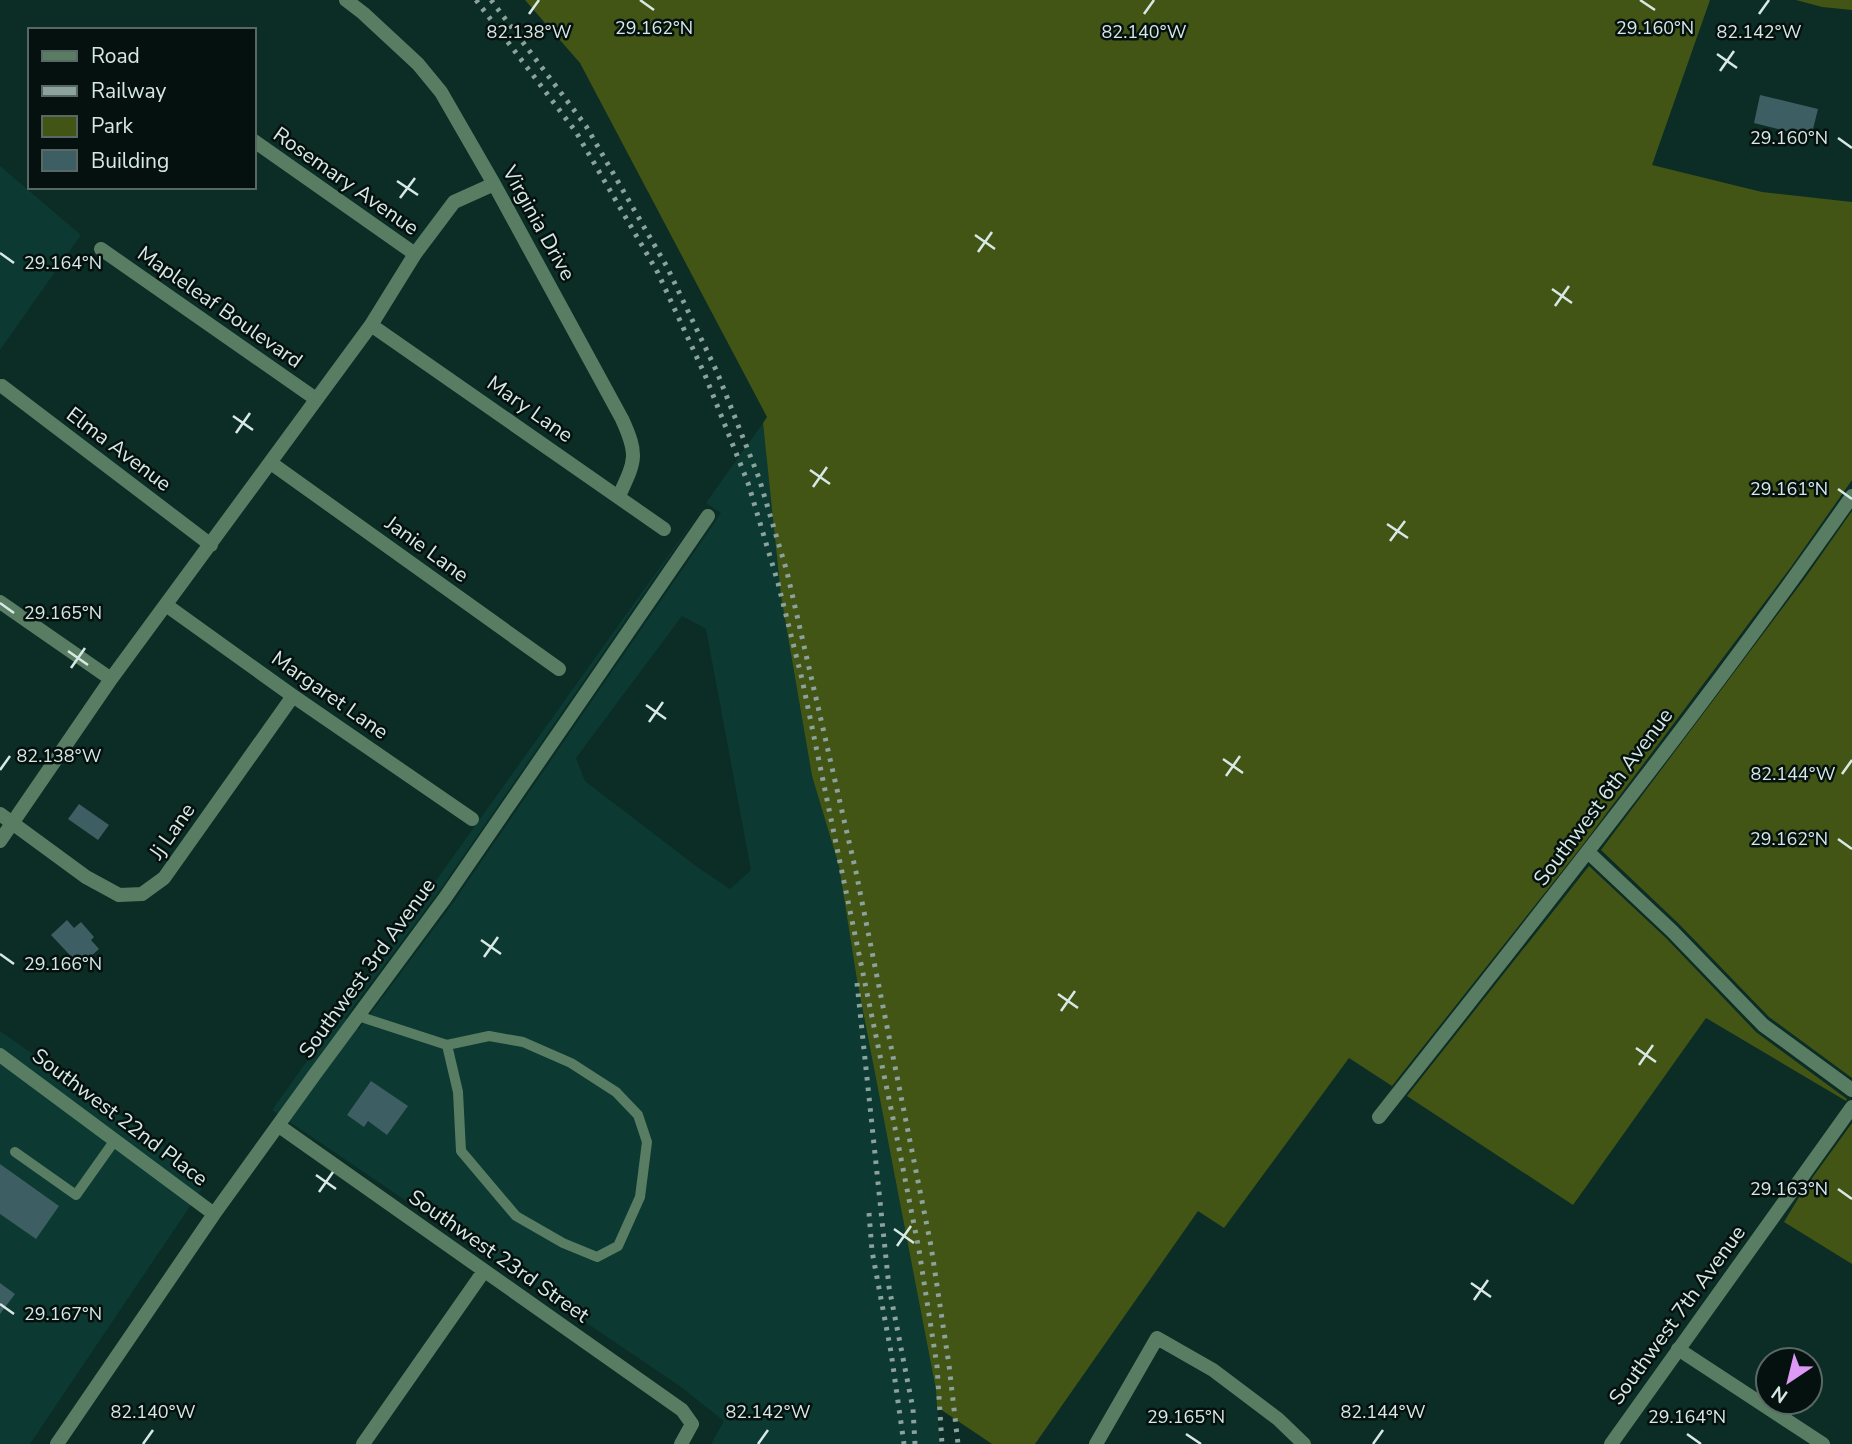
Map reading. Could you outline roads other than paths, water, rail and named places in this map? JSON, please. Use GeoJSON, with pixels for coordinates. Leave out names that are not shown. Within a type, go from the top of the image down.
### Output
{"type":"FeatureCollection","features":[{"type":"Feature","properties":{"kind":"street","name":"Virginia Drive"},"geometry":{"type":"LineString","coordinates":[[346,0],[418,64],[441,92],[494,184],[633,443],[633,466],[618,496]]}},
{"type":"Feature","properties":{"kind":"street","name":"Rosemary Avenue"},"geometry":{"type":"LineString","coordinates":[[256,142],[415,254]]}},
{"type":"Feature","properties":{"kind":"street"},"geometry":{"type":"LineString","coordinates":[[0,841],[111,679],[371,325],[415,254],[454,202],[494,184]]}},
{"type":"Feature","properties":{"kind":"street","name":"Mapleleaf Boulevard"},"geometry":{"type":"LineString","coordinates":[[101,249],[316,399]]}},
{"type":"Feature","properties":{"kind":"street","name":"Mary Lane"},"geometry":{"type":"LineString","coordinates":[[371,325],[664,529]]}},
{"type":"Feature","properties":{"kind":"street","name":"Elma Avenue"},"geometry":{"type":"LineString","coordinates":[[2,386],[211,545]]}},
{"type":"Feature","properties":{"kind":"street","name":"Janie Lane"},"geometry":{"type":"LineString","coordinates":[[271,463],[559,669]]}},
{"type":"Feature","properties":{"kind":"street","name":"Southwest 6th Avenue"},"geometry":{"type":"LineString","coordinates":[[1379,1117],[1588,852],[1798,573],[1852,496]]}},
{"type":"Feature","properties":{"kind":"street","name":"Southwest 3rd Avenue"},"geometry":{"type":"LineString","coordinates":[[57,1444],[214,1214],[445,898],[708,516]]}},
{"type":"Feature","properties":{"kind":"street"},"geometry":{"type":"LineString","coordinates":[[0,602],[111,679]]}},
{"type":"Feature","properties":{"kind":"street","name":"Margaret Lane"},"geometry":{"type":"LineString","coordinates":[[166,605],[472,818]]}},
{"type":"Feature","properties":{"kind":"street","name":"Jj Lane"},"geometry":{"type":"LineString","coordinates":[[0,814],[86,877],[119,895],[142,894],[164,878],[293,695]]}},
{"type":"Feature","properties":{"kind":"street"},"geometry":{"type":"LineString","coordinates":[[1588,852],[1672,931],[1763,1025],[1852,1090]]}},
{"type":"Feature","properties":{"kind":"street","name":"Southwest 22nd Place"},"geometry":{"type":"LineString","coordinates":[[1,1058],[214,1214]]}},
{"type":"Feature","properties":{"kind":"street","name":"Southwest 7th Avenue"},"geometry":{"type":"LineString","coordinates":[[1611,1444],[1852,1108]]}},
{"type":"Feature","properties":{"kind":"street","name":"Southwest 23rd Street"},"geometry":{"type":"LineString","coordinates":[[279,1126],[682,1410],[692,1424],[681,1444]]}},
{"type":"Feature","properties":{"kind":"street"},"geometry":{"type":"LineString","coordinates":[[363,1444],[484,1271]]}},
{"type":"Feature","properties":{"kind":"street"},"geometry":{"type":"LineString","coordinates":[[1096,1444],[1157,1338],[1213,1370],[1278,1419],[1304,1444]]}},
{"type":"Feature","properties":{"kind":"street"},"geometry":{"type":"LineString","coordinates":[[1678,1349],[1823,1444]]}},
{"type":"Feature","properties":{"kind":"lane"},"geometry":{"type":"LineString","coordinates":[[358,1016],[447,1045],[489,1037],[523,1042],[571,1063],[616,1093],[638,1115],[647,1142],[640,1197],[618,1246],[597,1257],[516,1216],[461,1151],[458,1092],[447,1045]]}},
{"type":"Feature","properties":{"kind":"lane"},"geometry":{"type":"LineString","coordinates":[[15,1152],[76,1195],[115,1140]]}},
{"type":"Feature","properties":{"kind":"railway"},"geometry":{"type":"LineString","coordinates":[[476,0],[576,132],[658,273],[705,375],[748,483],[778,583],[802,679],[895,1128],[919,1250],[937,1366],[942,1444]]}},
{"type":"Feature","properties":{"kind":"railway"},"geometry":{"type":"LineString","coordinates":[[491,0],[586,126],[667,267],[717,372],[759,478],[787,572],[856,872],[931,1246],[958,1444]]}},
{"type":"Feature","properties":{"kind":"railway"},"geometry":{"type":"LineString","coordinates":[[857,983],[889,1287],[913,1409],[915,1444]]}},
{"type":"Feature","properties":{"kind":"railway"},"geometry":{"type":"LineString","coordinates":[[869,1213],[872,1251],[891,1352],[904,1444]]}}]}
